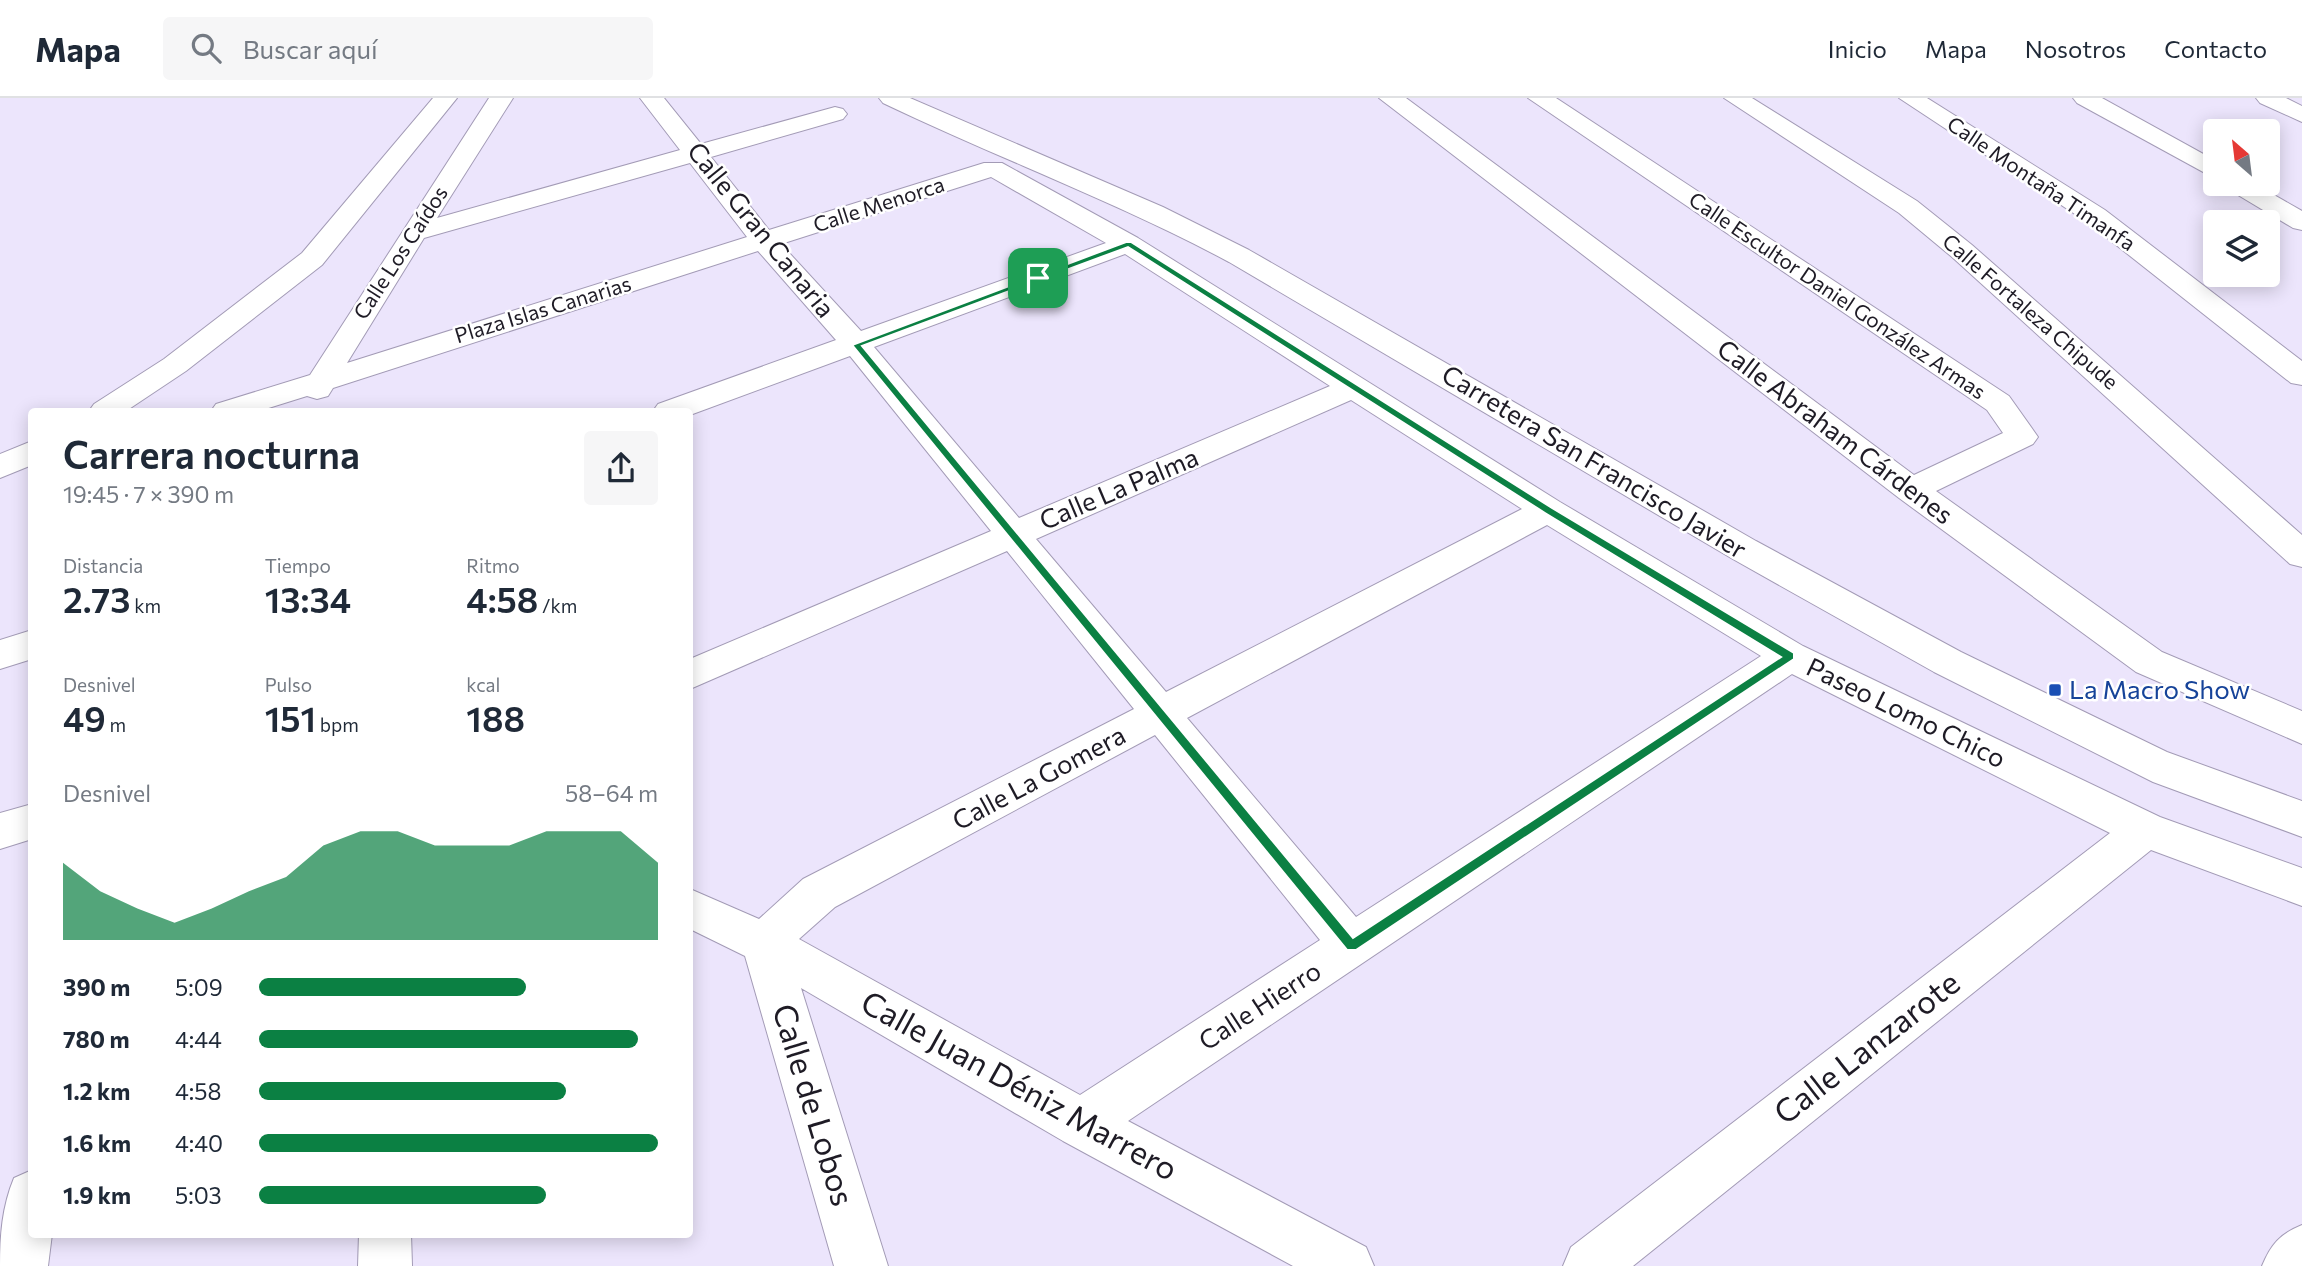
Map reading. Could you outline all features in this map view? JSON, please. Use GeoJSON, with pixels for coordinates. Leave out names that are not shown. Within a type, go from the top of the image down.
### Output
{"type":"FeatureCollection","features":[{"type":"Feature","properties":{"kind":"street"},"geometry":{"type":"LineString","coordinates":[[110,408],[175,365],[312,259],[445,98]]}},
{"type":"Feature","properties":{"kind":"street","name":"Calle Los Caídos"},"geometry":{"type":"LineString","coordinates":[[307,408],[501,98]]}},
{"type":"Feature","properties":{"kind":"street","name":"Calle Gran Canaria"},"geometry":{"type":"LineString","coordinates":[[652,98],[698,153],[764,241],[857,345],[1352,946]]}},
{"type":"Feature","properties":{"kind":"street"},"geometry":{"type":"LineString","coordinates":[[415,232],[835,114],[805,98]]}},
{"type":"Feature","properties":{"kind":"street","name":"Carretera San Francisco Javier"},"geometry":{"type":"LineString","coordinates":[[891,98],[1004,151],[1122,196],[1234,253],[1414,355],[1743,552],[1934,657],[2168,770],[2302,819]]}},
{"type":"Feature","properties":{"kind":"street","name":"Calle Abraham Cárdenes"},"geometry":{"type":"LineString","coordinates":[[1391,98],[1911,490],[2149,662],[2302,728]]}},
{"type":"Feature","properties":{"kind":"street","name":"Calle Escultor Daniel González Armas"},"geometry":{"type":"LineString","coordinates":[[1540,98],[1998,403],[2022,437],[1911,490]]}},
{"type":"Feature","properties":{"kind":"street","name":"Calle Fortaleza Chipude"},"geometry":{"type":"LineString","coordinates":[[1736,98],[1908,207],[1952,242],[2302,555]]}},
{"type":"Feature","properties":{"kind":"street","name":"Calle Montaña Timanfa"},"geometry":{"type":"LineString","coordinates":[[1911,98],[2096,216],[2302,376]]}},
{"type":"Feature","properties":{"kind":"street"},"geometry":{"type":"LineString","coordinates":[[2085,98],[2203,165]]}},
{"type":"Feature","properties":{"kind":"street"},"geometry":{"type":"LineString","coordinates":[[2268,98],[2302,115]]}},
{"type":"Feature","properties":{"kind":"street","name":"Calle Menorca"},"geometry":{"type":"LineString","coordinates":[[764,241],[993,168]]}},
{"type":"Feature","properties":{"kind":"street","name":"Paseo Lomo Chico"},"geometry":{"type":"LineString","coordinates":[[993,168],[1128,244],[1548,510],[1790,656],[2145,830],[2302,887]]}},
{"type":"Feature","properties":{"kind":"street"},"geometry":{"type":"LineString","coordinates":[[2258,196],[2302,222]]}},
{"type":"Feature","properties":{"kind":"street","name":"Plaza Islas Canarias"},"geometry":{"type":"LineString","coordinates":[[236,408],[764,241]]}},
{"type":"Feature","properties":{"kind":"street"},"geometry":{"type":"LineString","coordinates":[[678,408],[857,345],[1128,244]]}},
{"type":"Feature","properties":{"kind":"street","name":"Calle La Palma"},"geometry":{"type":"LineString","coordinates":[[693,674],[1356,387]]}},
{"type":"Feature","properties":{"kind":"street","name":"Calle La Gomera"},"geometry":{"type":"LineString","coordinates":[[764,943],[819,893],[1548,510]]}},
{"type":"Feature","properties":{"kind":"street"},"geometry":{"type":"LineString","coordinates":[[0,655],[28,645]]}},
{"type":"Feature","properties":{"kind":"street","name":"Calle Hierro"},"geometry":{"type":"LineString","coordinates":[[1081,1123],[1790,656]]}},
{"type":"Feature","properties":{"kind":"street"},"geometry":{"type":"LineString","coordinates":[[0,831],[28,822]]}},
{"type":"Feature","properties":{"kind":"street","name":"Calle Lanzarote"},"geometry":{"type":"LineString","coordinates":[[1590,1266],[2145,830]]}},
{"type":"Feature","properties":{"kind":"street","name":"Calle Juan Déniz Marrero"},"geometry":{"type":"LineString","coordinates":[[693,909],[764,943],[1081,1123],[1347,1266]]}},
{"type":"Feature","properties":{"kind":"street","name":"Calle de Lobos"},"geometry":{"type":"LineString","coordinates":[[764,943],[861,1266]]}},
{"type":"Feature","properties":{"kind":"street"},"geometry":{"type":"LineString","coordinates":[[21,1266],[28,1221]]}},
{"type":"Feature","properties":{"kind":"street"},"geometry":{"type":"LineString","coordinates":[[385,1238],[385,1266]]}},
{"type":"Feature","properties":{"kind":"street"},"geometry":{"type":"LineString","coordinates":[[2289,1266],[2302,1252]]}},
{"type":"Feature","properties":{"kind":"place","name":"La Macro Show"},"geometry":{"type":"Point","coordinates":[2055,690]}},
{"type":"Feature","properties":{"kind":"route"},"geometry":{"type":"LineString","coordinates":[[1128,244],[1548,510],[1790,656],[1352,946],[857,345],[1038,278],[1128,244]]}}]}
